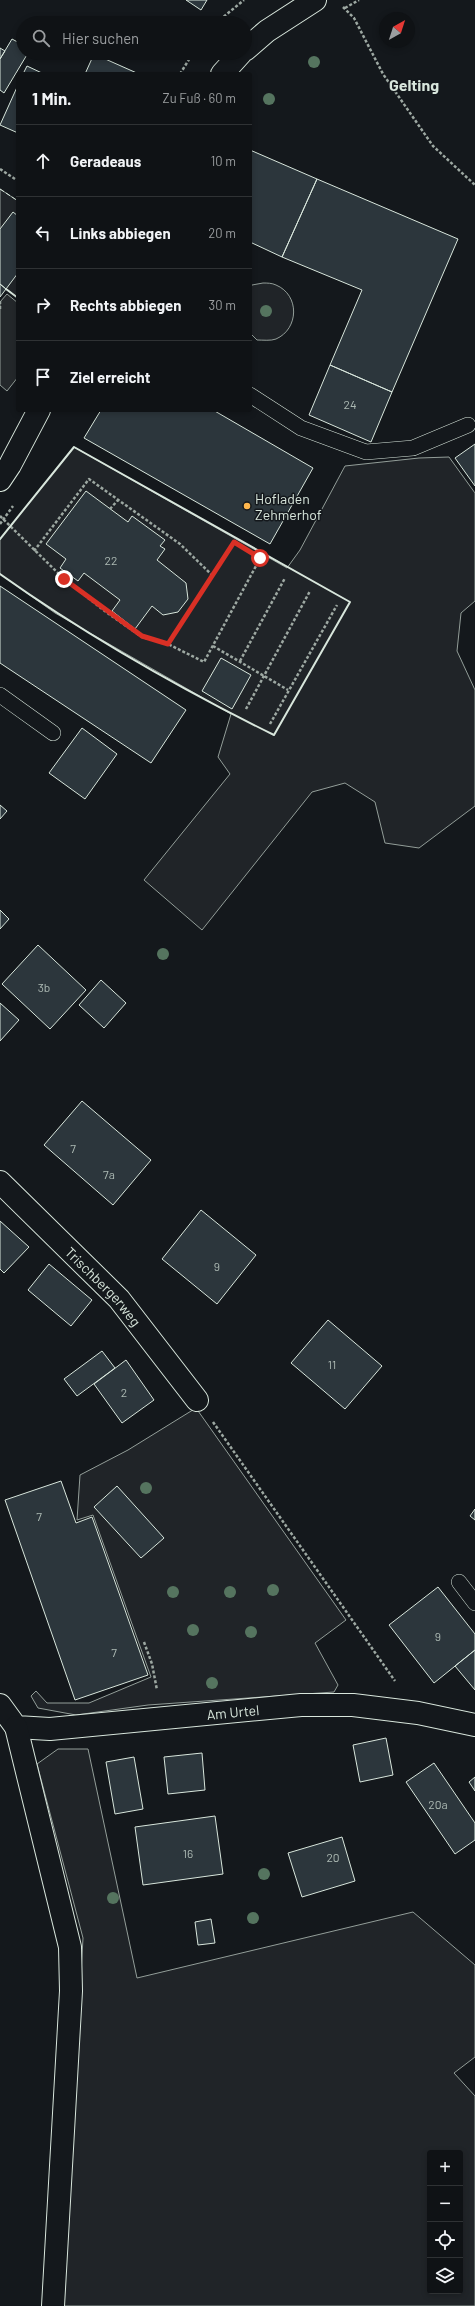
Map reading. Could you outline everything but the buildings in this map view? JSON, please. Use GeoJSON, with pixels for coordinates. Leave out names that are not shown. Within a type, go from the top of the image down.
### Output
{"type":"FeatureCollection","features":[{"type":"Feature","properties":{"kind":"street"},"geometry":{"type":"LineString","coordinates":[[252,44],[267,31],[315,0]]}},
{"type":"Feature","properties":{"kind":"street"},"geometry":{"type":"LineString","coordinates":[[224,72],[235,60]]}},
{"type":"Feature","properties":{"kind":"street"},"geometry":{"type":"LineString","coordinates":[[0,480],[10,465],[38,412]]}},
{"type":"Feature","properties":{"kind":"street","name":"Trischbergerweg"},"geometry":{"type":"LineString","coordinates":[[0,1182],[119,1299],[197,1400]]}},
{"type":"Feature","properties":{"kind":"street"},"geometry":{"type":"LineString","coordinates":[[0,1705],[16,1727],[70,1947],[71,1991],[53,2306]]}},
{"type":"Feature","properties":{"kind":"street","name":"Am Urtel"},"geometry":{"type":"LineString","coordinates":[[16,1727],[50,1729],[301,1705],[353,1705],[418,1713],[475,1725]]}},
{"type":"Feature","properties":{"kind":"lane"},"geometry":{"type":"LineString","coordinates":[[252,396],[301,428],[366,452],[413,448],[468,425]]}},
{"type":"Feature","properties":{"kind":"lane"},"geometry":{"type":"LineString","coordinates":[[0,695],[53,733]]}},
{"type":"Feature","properties":{"kind":"lane"},"geometry":{"type":"LineString","coordinates":[[459,1582],[475,1603]]}},
{"type":"Feature","properties":{"kind":"path"},"geometry":{"type":"LineString","coordinates":[[224,16],[243,0]]}},
{"type":"Feature","properties":{"kind":"path"},"geometry":{"type":"LineString","coordinates":[[341,4],[354,18],[382,74],[433,146],[475,185]]}},
{"type":"Feature","properties":{"kind":"path"},"geometry":{"type":"LineString","coordinates":[[181,72],[189,60]]}},
{"type":"Feature","properties":{"kind":"path"},"geometry":{"type":"LineString","coordinates":[[0,169],[16,180]]}},
{"type":"Feature","properties":{"kind":"path"},"geometry":{"type":"LineString","coordinates":[[0,301],[0,311]]}},
{"type":"Feature","properties":{"kind":"path"},"geometry":{"type":"LineString","coordinates":[[34,551],[90,479],[180,544],[213,576]]}},
{"type":"Feature","properties":{"kind":"path"},"geometry":{"type":"LineString","coordinates":[[110,509],[118,500]]}},
{"type":"Feature","properties":{"kind":"path"},"geometry":{"type":"LineString","coordinates":[[0,516],[12,525],[34,551],[64,579],[142,636],[168,644],[204,662],[263,553]]}},
{"type":"Feature","properties":{"kind":"path"},"geometry":{"type":"LineString","coordinates":[[168,644],[234,542],[260,558]]}},
{"type":"Feature","properties":{"kind":"path"},"geometry":{"type":"LineString","coordinates":[[64,579],[68,574]]}},
{"type":"Feature","properties":{"kind":"path"},"geometry":{"type":"LineString","coordinates":[[240,661],[285,578]]}},
{"type":"Feature","properties":{"kind":"path"},"geometry":{"type":"LineString","coordinates":[[246,709],[310,591]]}},
{"type":"Feature","properties":{"kind":"path"},"geometry":{"type":"LineString","coordinates":[[270,724],[337,605]]}},
{"type":"Feature","properties":{"kind":"path"},"geometry":{"type":"LineString","coordinates":[[213,646],[288,690]]}},
{"type":"Feature","properties":{"kind":"path"},"geometry":{"type":"LineString","coordinates":[[197,1400],[418,1713]]}},
{"type":"Feature","properties":{"kind":"path"},"geometry":{"type":"LineString","coordinates":[[144,1642],[156,1681]]}},
{"type":"Feature","properties":{"kind":"shaded area"},"geometry":{"type":"Polygon","coordinates":[[[0,189],[16,200],[16,296],[0,284],[0,189]]]}},
{"type":"Feature","properties":{"kind":"shaded area"},"geometry":{"type":"Polygon","coordinates":[[[263,283],[274,284],[284,290],[293,304],[294,312],[289,328],[284,334],[274,340],[257,340],[252,335],[252,285],[263,283]]]}},
{"type":"Feature","properties":{"kind":"shaded area"},"geometry":{"type":"Polygon","coordinates":[[[7,294],[16,301],[16,380],[7,391],[0,385],[0,302],[7,294]]]}},
{"type":"Feature","properties":{"kind":"shaded area"},"geometry":{"type":"Polygon","coordinates":[[[74,447],[287,568],[300,550],[345,466],[419,458],[449,457],[475,493],[475,601],[461,613],[457,651],[475,690],[475,806],[419,848],[385,843],[375,802],[345,783],[312,792],[202,930],[144,880],[230,774],[218,757],[231,714],[55,613],[0,574],[0,539],[74,447]]]}},
{"type":"Feature","properties":{"kind":"shaded area"},"geometry":{"type":"Polygon","coordinates":[[[196,1408],[346,1620],[315,1643],[338,1685],[334,1692],[148,1705],[76,1715],[38,1708],[31,1696],[36,1691],[47,1703],[89,1703],[151,1677],[93,1515],[77,1520],[80,1475],[128,1450],[196,1408]]]}},
{"type":"Feature","properties":{"kind":"shaded area"},"geometry":{"type":"Polygon","coordinates":[[[58,1749],[88,1749],[137,1978],[413,1912],[475,1965],[475,2057],[454,2073],[475,2096],[475,2306],[59,2306],[68,2208],[83,1938],[37,1764],[58,1749]]]}},
{"type":"Feature","properties":{"kind":"fence"},"geometry":{"type":"LineString","coordinates":[[0,189],[16,200]]}},
{"type":"Feature","properties":{"kind":"wall"},"geometry":{"type":"LineString","coordinates":[[6,289],[16,296]]}},
{"type":"Feature","properties":{"kind":"wall"},"geometry":{"type":"LineString","coordinates":[[0,539],[74,447],[350,602],[274,735],[203,699],[134,660],[33,597],[0,574]]}},
{"type":"Feature","properties":{"kind":"place","name":"Hofladen Zehmerhof"},"geometry":{"type":"Point","coordinates":[247,506]}},
{"type":"Feature","properties":{"kind":"district","name":"Gelting"},"geometry":{"type":"Point","coordinates":[414,84]}},
{"type":"Feature","properties":{"kind":"route"},"geometry":{"type":"LineString","coordinates":[[64,579],[106,612],[142,636],[168,644],[234,542],[240,544],[260,558]]}}]}
